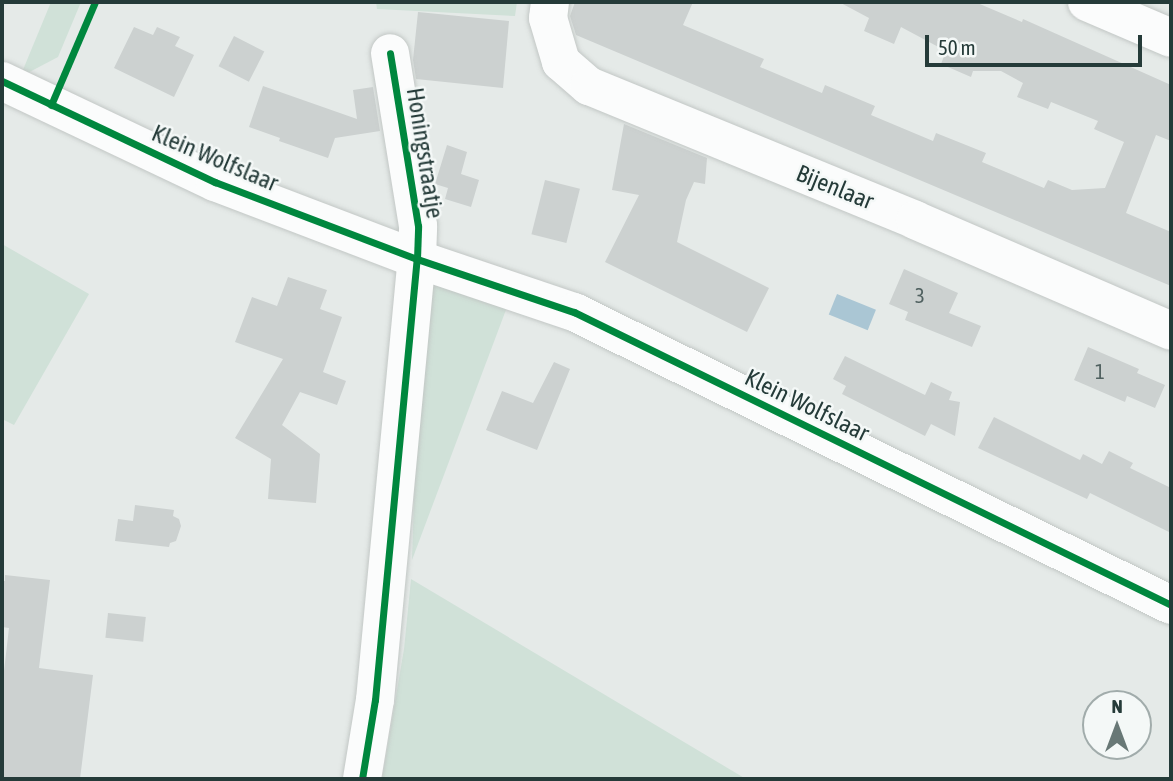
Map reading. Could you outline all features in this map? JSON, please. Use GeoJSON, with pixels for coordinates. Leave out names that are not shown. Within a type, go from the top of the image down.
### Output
{"type":"FeatureCollection","features":[{"type":"Feature","properties":{"kind":"street","name":"Bijenlaar"},"geometry":{"type":"LineString","coordinates":[[551,2],[548,18],[561,62],[589,86],[1171,331]]}},
{"type":"Feature","properties":{"kind":"street"},"geometry":{"type":"LineString","coordinates":[[1087,2],[1171,37]]}},
{"type":"Feature","properties":{"kind":"street","name":"Honingstraatje"},"geometry":{"type":"LineString","coordinates":[[390,53],[418,226],[417,259]]}},
{"type":"Feature","properties":{"kind":"street","name":"Klein Wolfslaar"},"geometry":{"type":"LineString","coordinates":[[2,81],[215,182],[417,259],[574,312],[1171,605]]}},
{"type":"Feature","properties":{"kind":"street"},"geometry":{"type":"LineString","coordinates":[[362,779],[375,700],[417,259]]}},
{"type":"Feature","properties":{"kind":"shaded area"},"geometry":{"type":"Polygon","coordinates":[[[51,2],[81,2],[58,57],[20,77],[51,2]]]}},
{"type":"Feature","properties":{"kind":"shaded area"},"geometry":{"type":"Polygon","coordinates":[[[376,2],[517,2],[515,16],[377,9],[376,2]]]}},
{"type":"Feature","properties":{"kind":"shaded area"},"geometry":{"type":"Polygon","coordinates":[[[2,244],[89,294],[14,425],[2,419],[2,244]]]}},
{"type":"Feature","properties":{"kind":"shaded area"},"geometry":{"type":"Polygon","coordinates":[[[454,279],[510,299],[412,560],[416,436],[430,288],[454,279]]]}},
{"type":"Feature","properties":{"kind":"shaded area"},"geometry":{"type":"Polygon","coordinates":[[[411,579],[746,779],[382,779],[404,649],[411,579]]]}},
{"type":"Feature","properties":{"kind":"water"},"geometry":{"type":"Polygon","coordinates":[[[837,294],[876,310],[868,330],[829,314],[837,294]]]}},
{"type":"Feature","properties":{"kind":"building"},"geometry":{"type":"Polygon","coordinates":[[[575,2],[693,2],[683,25],[764,59],[760,67],[822,93],[825,85],[875,106],[871,115],[933,141],[936,133],[986,153],[982,162],[1044,188],[1048,180],[1072,190],[1105,188],[1124,142],[1094,129],[1098,121],[1051,102],[1048,109],[1017,97],[1023,83],[1001,71],[973,71],[971,77],[941,64],[946,51],[901,27],[894,44],[864,31],[869,18],[839,2],[975,2],[1022,22],[1023,19],[1171,85],[1171,141],[1156,135],[1126,213],[1171,232],[1171,286],[576,35],[570,16],[575,2]]]}},
{"type":"Feature","properties":{"kind":"building"},"geometry":{"type":"Polygon","coordinates":[[[418,12],[509,21],[503,88],[416,79],[413,60],[418,12]]]}},
{"type":"Feature","properties":{"kind":"building"},"geometry":{"type":"Polygon","coordinates":[[[134,27],[153,35],[157,27],[180,37],[175,46],[194,55],[174,97],[114,68],[134,27]]]}},
{"type":"Feature","properties":{"kind":"building"},"geometry":{"type":"Polygon","coordinates":[[[234,36],[264,51],[249,82],[219,66],[234,36]]]}},
{"type":"Feature","properties":{"kind":"building"},"geometry":{"type":"Polygon","coordinates":[[[263,86],[357,119],[353,90],[373,87],[380,131],[335,138],[328,158],[279,141],[280,138],[249,127],[263,86]]]}},
{"type":"Feature","properties":{"kind":"building"},"geometry":{"type":"Polygon","coordinates":[[[624,124],[707,158],[705,184],[694,182],[686,200],[677,242],[769,288],[747,332],[605,262],[639,195],[612,190],[624,124]]]}},
{"type":"Feature","properties":{"kind":"building"},"geometry":{"type":"Polygon","coordinates":[[[447,145],[467,152],[461,174],[479,180],[471,207],[445,199],[448,188],[435,184],[447,145]]]}},
{"type":"Feature","properties":{"kind":"building"},"geometry":{"type":"Polygon","coordinates":[[[545,180],[580,189],[566,243],[531,234],[545,180]]]}},
{"type":"Feature","properties":{"kind":"building"},"geometry":{"type":"Polygon","coordinates":[[[904,269],[958,293],[949,313],[981,326],[972,347],[905,320],[908,312],[889,304],[904,269]]]}},
{"type":"Feature","properties":{"kind":"building"},"geometry":{"type":"Polygon","coordinates":[[[288,277],[327,290],[320,309],[342,317],[323,372],[346,381],[337,405],[300,392],[282,425],[320,454],[316,503],[268,499],[271,459],[235,438],[283,359],[235,342],[252,297],[277,306],[288,277]]]}},
{"type":"Feature","properties":{"kind":"building"},"geometry":{"type":"Polygon","coordinates":[[[1088,347],[1139,369],[1137,373],[1165,385],[1155,408],[1127,396],[1125,402],[1074,380],[1088,347]]]}},
{"type":"Feature","properties":{"kind":"building"},"geometry":{"type":"Polygon","coordinates":[[[845,356],[925,395],[931,382],[952,392],[949,400],[960,402],[955,436],[931,424],[925,436],[842,394],[846,386],[833,379],[845,356]]]}},
{"type":"Feature","properties":{"kind":"building"},"geometry":{"type":"Polygon","coordinates":[[[554,362],[570,369],[537,450],[486,430],[502,391],[533,403],[554,362]]]}},
{"type":"Feature","properties":{"kind":"building"},"geometry":{"type":"Polygon","coordinates":[[[994,417],[1080,460],[1083,454],[1102,464],[1109,451],[1133,463],[1130,468],[1171,488],[1171,533],[1090,493],[1087,499],[978,448],[994,417]]]}},
{"type":"Feature","properties":{"kind":"building"},"geometry":{"type":"Polygon","coordinates":[[[135,505],[174,510],[173,516],[179,519],[181,526],[176,541],[170,543],[169,547],[115,541],[118,519],[133,521],[135,505]]]}},
{"type":"Feature","properties":{"kind":"building"},"geometry":{"type":"Polygon","coordinates":[[[5,575],[50,580],[39,668],[93,675],[80,779],[2,779],[2,688],[9,628],[2,627],[2,581],[5,581],[5,575]]]}},
{"type":"Feature","properties":{"kind":"building"},"geometry":{"type":"Polygon","coordinates":[[[108,613],[146,617],[143,642],[105,638],[108,613]]]}},
{"type":"Feature","properties":{"kind":"cycle path"},"geometry":{"type":"LineString","coordinates":[[51,105],[95,2]]}},
{"type":"Feature","properties":{"kind":"cycle path"},"geometry":{"type":"LineString","coordinates":[[362,779],[375,700],[417,259],[418,226],[390,53]]}},
{"type":"Feature","properties":{"kind":"cycle path"},"geometry":{"type":"LineString","coordinates":[[2,81],[215,182],[417,259],[574,312],[1171,605]]}}]}
